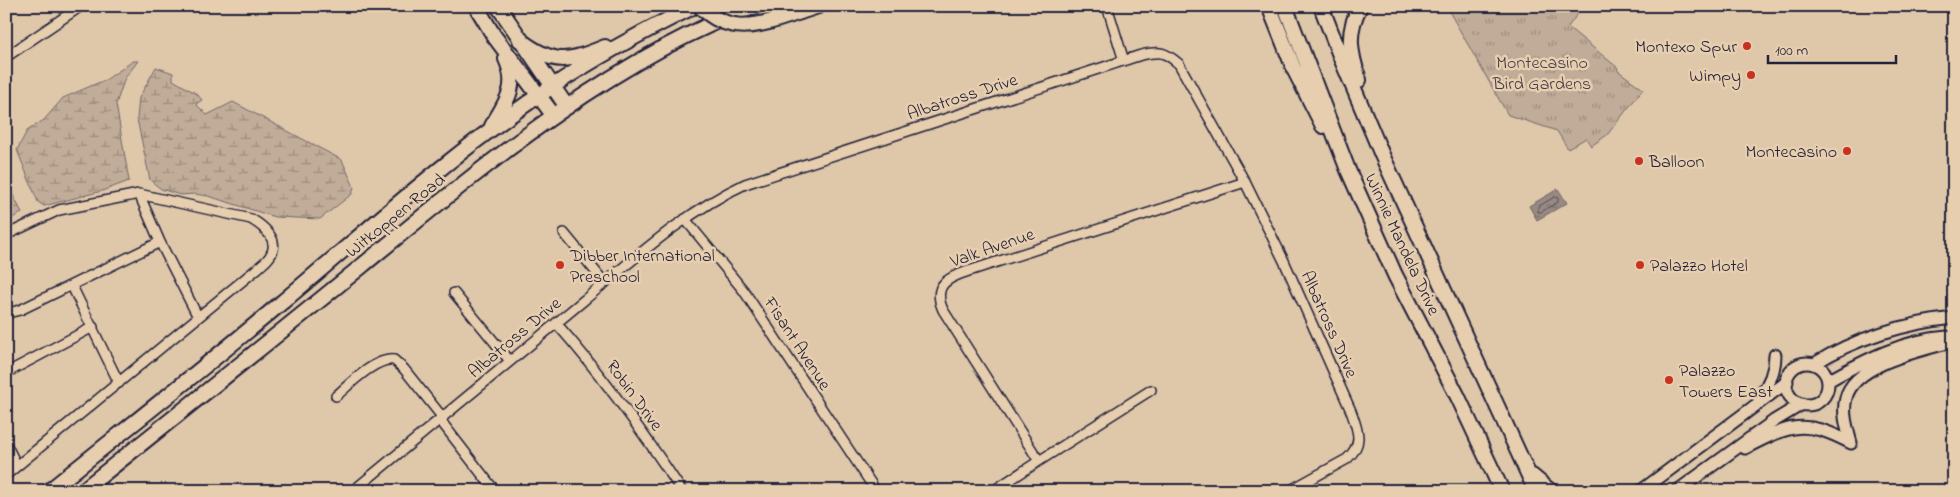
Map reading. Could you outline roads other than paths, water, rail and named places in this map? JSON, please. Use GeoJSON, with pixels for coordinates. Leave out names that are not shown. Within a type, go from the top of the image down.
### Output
{"type":"FeatureCollection","features":[{"type":"Feature","properties":{"kind":"main road"},"geometry":{"type":"LineString","coordinates":[[476,6],[509,65],[512,80],[511,92],[490,131]]}},
{"type":"Feature","properties":{"kind":"main road"},"geometry":{"type":"LineString","coordinates":[[498,6],[567,107]]}},
{"type":"Feature","properties":{"kind":"main road","name":"Witkoppen Road"},"geometry":{"type":"LineString","coordinates":[[49,491],[216,358],[426,181],[490,131],[552,87],[648,29],[696,6]]}},
{"type":"Feature","properties":{"kind":"main road"},"geometry":{"type":"LineString","coordinates":[[700,6],[722,22],[740,26],[758,26],[818,6]]}},
{"type":"Feature","properties":{"kind":"main road","name":"Witkoppen Road"},"geometry":{"type":"LineString","coordinates":[[82,491],[226,377],[438,203],[554,116],[623,72],[689,34],[756,6]]}},
{"type":"Feature","properties":{"kind":"main road"},"geometry":{"type":"LineString","coordinates":[[1269,6],[1294,69],[1340,160],[1348,170]]}},
{"type":"Feature","properties":{"kind":"main road","name":"Winnie Mandela Drive"},"geometry":{"type":"LineString","coordinates":[[1285,6],[1348,170],[1395,275],[1458,397],[1502,491]]}},
{"type":"Feature","properties":{"kind":"main road","name":"Winnie Mandela Drive"},"geometry":{"type":"LineString","coordinates":[[1321,6],[1382,155],[1536,491]]}},
{"type":"Feature","properties":{"kind":"main road"},"geometry":{"type":"LineString","coordinates":[[1360,6],[1351,29],[1351,50],[1354,67],[1382,155]]}},
{"type":"Feature","properties":{"kind":"main road"},"geometry":{"type":"LineString","coordinates":[[520,40],[537,53],[547,57],[567,59],[592,52],[648,29]]}},
{"type":"Feature","properties":{"kind":"main road"},"geometry":{"type":"LineString","coordinates":[[494,36],[554,116]]}},
{"type":"Feature","properties":{"kind":"main road"},"geometry":{"type":"LineString","coordinates":[[1526,470],[1550,491]]}},
{"type":"Feature","properties":{"kind":"street"},"geometry":{"type":"LineString","coordinates":[[6,56],[81,6]]}},
{"type":"Feature","properties":{"kind":"street"},"geometry":{"type":"LineString","coordinates":[[1108,6],[1124,61]]}},
{"type":"Feature","properties":{"kind":"street","name":"Albatross Drive"},"geometry":{"type":"LineString","coordinates":[[353,491],[605,283],[685,219],[724,194],[745,184],[1156,52],[1168,54],[1179,64],[1245,182],[1284,261],[1351,411],[1358,431],[1358,442],[1354,452],[1347,459],[1289,491]]}},
{"type":"Feature","properties":{"kind":"street","name":"Valk Avenue"},"geometry":{"type":"LineString","coordinates":[[1039,461],[943,310],[939,295],[943,283],[951,277],[1245,182]]}},
{"type":"Feature","properties":{"kind":"street"},"geometry":{"type":"LineString","coordinates":[[6,235],[59,210],[139,194],[250,219],[263,226],[272,237],[271,256],[258,268],[6,475]]}},
{"type":"Feature","properties":{"kind":"street"},"geometry":{"type":"LineString","coordinates":[[139,194],[160,242],[198,317]]}},
{"type":"Feature","properties":{"kind":"street","name":"Fisant Avenue"},"geometry":{"type":"LineString","coordinates":[[685,219],[744,291],[876,491]]}},
{"type":"Feature","properties":{"kind":"street"},"geometry":{"type":"LineString","coordinates":[[564,233],[605,283]]}},
{"type":"Feature","properties":{"kind":"street"},"geometry":{"type":"LineString","coordinates":[[6,309],[12,312],[20,310],[160,242]]}},
{"type":"Feature","properties":{"kind":"street"},"geometry":{"type":"LineString","coordinates":[[72,286],[119,383]]}},
{"type":"Feature","properties":{"kind":"street"},"geometry":{"type":"LineString","coordinates":[[454,293],[510,361]]}},
{"type":"Feature","properties":{"kind":"street"},"geometry":{"type":"LineString","coordinates":[[1814,364],[1847,347],[1894,329],[1954,318]]}},
{"type":"Feature","properties":{"kind":"street","name":"Robin Drive"},"geometry":{"type":"LineString","coordinates":[[556,323],[615,393],[682,491]]}},
{"type":"Feature","properties":{"kind":"street"},"geometry":{"type":"LineString","coordinates":[[6,373],[93,327]]}},
{"type":"Feature","properties":{"kind":"street"},"geometry":{"type":"LineString","coordinates":[[1828,381],[1894,348],[1954,336]]}},
{"type":"Feature","properties":{"kind":"street"},"geometry":{"type":"LineString","coordinates":[[1718,460],[1786,429],[1805,426],[1818,428],[1850,443],[1846,425],[1846,397],[1859,376],[1904,356],[1954,341]]}},
{"type":"Feature","properties":{"kind":"street"},"geometry":{"type":"LineString","coordinates":[[1744,414],[1765,390],[1773,373],[1775,355]]}},
{"type":"Feature","properties":{"kind":"street"},"geometry":{"type":"LineString","coordinates":[[336,396],[377,364],[385,360],[394,360],[404,369],[495,491]]}},
{"type":"Feature","properties":{"kind":"street"},"geometry":{"type":"LineString","coordinates":[[1676,491],[1774,420],[1802,404],[1816,403],[1822,399],[1828,388],[1828,381],[1825,372],[1814,364],[1804,363],[1788,375],[1789,394],[1802,404]]}},
{"type":"Feature","properties":{"kind":"street"},"geometry":{"type":"LineString","coordinates":[[1641,491],[1787,382]]}},
{"type":"Feature","properties":{"kind":"street"},"geometry":{"type":"LineString","coordinates":[[993,491],[1151,390]]}},
{"type":"Feature","properties":{"kind":"street"},"geometry":{"type":"LineString","coordinates":[[6,444],[17,466]]}},
{"type":"Feature","properties":{"kind":"water"},"geometry":{"type":"Polygon","coordinates":[[[1558,189],[1567,203],[1537,220],[1529,206],[1558,189]]]}},
{"type":"Feature","properties":{"kind":"place","name":"Montexo Spur"},"geometry":{"type":"Point","coordinates":[1747,46]}},
{"type":"Feature","properties":{"kind":"place","name":"Wimpy"},"geometry":{"type":"Point","coordinates":[1751,75]}},
{"type":"Feature","properties":{"kind":"place","name":"Montecasino"},"geometry":{"type":"Point","coordinates":[1847,151]}},
{"type":"Feature","properties":{"kind":"place","name":"Balloon"},"geometry":{"type":"Point","coordinates":[1639,161]}},
{"type":"Feature","properties":{"kind":"place","name":"Dibber International Preschool"},"geometry":{"type":"Point","coordinates":[560,265]}},
{"type":"Feature","properties":{"kind":"place","name":"Palazzo Hotel"},"geometry":{"type":"Point","coordinates":[1640,265]}},
{"type":"Feature","properties":{"kind":"place","name":"Palazzo Towers East"},"geometry":{"type":"Point","coordinates":[1669,380]}},
{"type":"Feature","properties":{"kind":"park label","name":"Montecasino Bird Gardens"},"geometry":{"type":"Point","coordinates":[1542,72]}}]}
